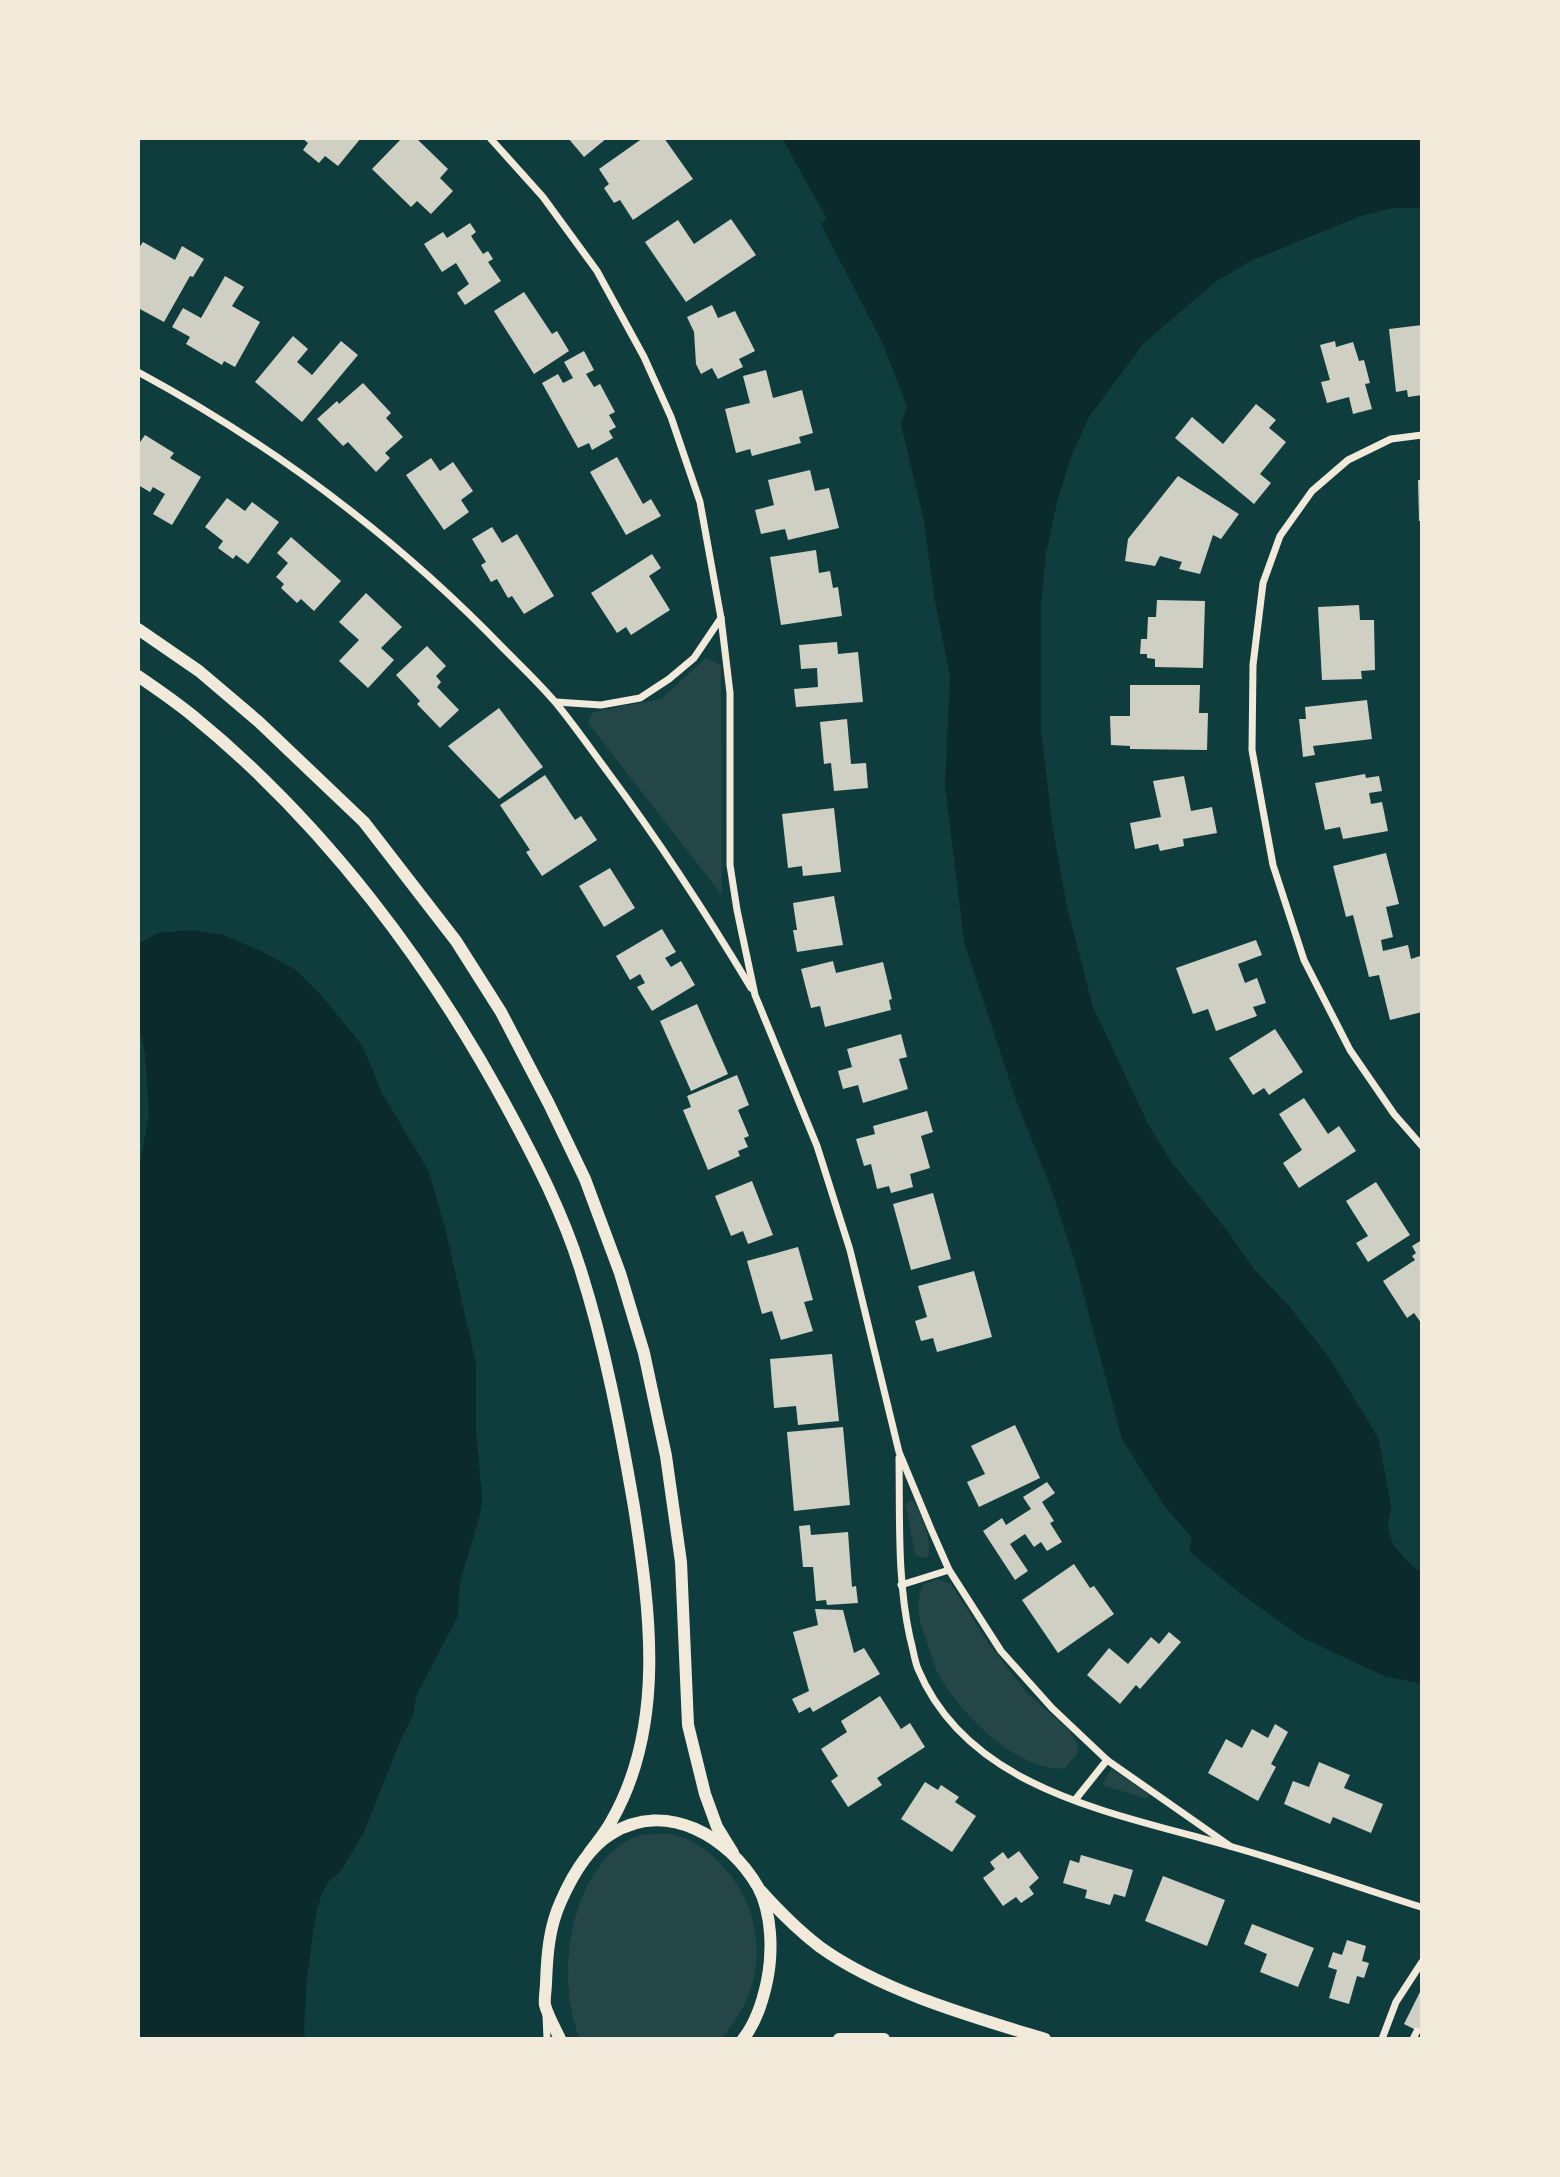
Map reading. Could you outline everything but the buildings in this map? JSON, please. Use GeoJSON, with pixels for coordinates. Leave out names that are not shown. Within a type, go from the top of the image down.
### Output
{"type":"FeatureCollection","features":[{"type":"Feature","properties":{"kind":"street"},"geometry":{"type":"LineString","coordinates":[[490,138],[543,197],[597,271],[644,357],[671,417],[700,502],[722,618],[730,693],[730,865],[755,995]]}},
{"type":"Feature","properties":{"kind":"street"},"geometry":{"type":"LineString","coordinates":[[138,372],[244,435],[406,554],[459,603],[556,702],[656,837],[755,995],[817,1146],[850,1250],[899,1452],[949,1570],[1001,1651],[1052,1708],[1107,1760],[1230,1846]]}},
{"type":"Feature","properties":{"kind":"street"},"geometry":{"type":"LineString","coordinates":[[1422,435],[1391,439],[1348,460],[1311,491],[1280,536],[1263,583],[1253,665],[1252,750],[1273,865],[1304,960],[1350,1049],[1394,1114],[1422,1146]]}},
{"type":"Feature","properties":{"kind":"street"},"geometry":{"type":"LineString","coordinates":[[556,702],[601,705],[640,698],[694,658],[722,618]]}},
{"type":"Feature","properties":{"kind":"street"},"geometry":{"type":"LineString","coordinates":[[138,629],[199,671],[249,713],[363,822],[456,941],[501,1012],[550,1104],[585,1179],[620,1273],[644,1353],[666,1455],[681,1562],[688,1724],[705,1794],[718,1827],[733,1853],[758,1889],[820,1946],[874,1978],[946,2006],[1045,2039]]}},
{"type":"Feature","properties":{"kind":"street"},"geometry":{"type":"LineString","coordinates":[[138,676],[191,714],[242,758],[348,871],[386,920],[481,1058],[555,1202],[580,1265],[616,1399],[641,1555],[648,1631],[648,1713],[643,1742],[612,1821],[568,1886],[553,1919],[547,1954],[547,2039]]}},
{"type":"Feature","properties":{"kind":"street"},"geometry":{"type":"LineString","coordinates":[[899,1452],[901,1586],[917,1668],[942,1711],[976,1748],[1014,1774],[1074,1800],[1230,1846],[1422,1908],[1422,1900]]}},
{"type":"Feature","properties":{"kind":"street"},"geometry":{"type":"LineString","coordinates":[[901,1586],[949,1570]]}},
{"type":"Feature","properties":{"kind":"street"},"geometry":{"type":"LineString","coordinates":[[1074,1800],[1107,1760]]}},
{"type":"Feature","properties":{"kind":"street"},"geometry":{"type":"LineString","coordinates":[[589,1853],[611,1834],[639,1822],[657,1820],[672,1821],[704,1832],[733,1853]]}},
{"type":"Feature","properties":{"kind":"street"},"geometry":{"type":"LineString","coordinates":[[743,2039],[764,1998],[772,1962],[768,1919],[758,1889]]}},
{"type":"Feature","properties":{"kind":"street"},"geometry":{"type":"LineString","coordinates":[[1382,2039],[1396,2002],[1422,1962]]}},
{"type":"Feature","properties":{"kind":"street"},"geometry":{"type":"LineString","coordinates":[[545,2004],[560,2039]]}},
{"type":"Feature","properties":{"kind":"street"},"geometry":{"type":"LineString","coordinates":[[839,2039],[884,2039]]}},
{"type":"Feature","properties":{"kind":"shaded area"},"geometry":{"type":"Polygon","coordinates":[[[782,138],[1422,138],[1422,208],[1393,208],[1361,216],[1253,260],[1215,282],[1144,343],[1089,417],[1071,457],[1057,502],[1046,554],[1041,604],[1041,729],[1052,824],[1067,907],[1093,1007],[1148,1124],[1172,1163],[1226,1229],[1254,1269],[1289,1306],[1330,1359],[1378,1437],[1391,1505],[1388,1526],[1393,1545],[1412,1566],[1422,1572],[1422,1684],[1384,1676],[1301,1637],[1241,1594],[1189,1551],[1192,1538],[1165,1507],[1122,1439],[1075,1262],[1050,1185],[1017,1103],[964,942],[945,784],[950,675],[934,596],[924,521],[901,424],[907,407],[883,344],[821,224],[827,219],[782,138]]]}},
{"type":"Feature","properties":{"kind":"shaded area"},"geometry":{"type":"Polygon","coordinates":[[[706,658],[721,665],[722,895],[588,723],[593,712],[661,699],[706,658]]]}},
{"type":"Feature","properties":{"kind":"shaded area"},"geometry":{"type":"Polygon","coordinates":[[[194,930],[223,935],[296,970],[321,995],[362,1045],[382,1093],[429,1172],[445,1228],[476,1363],[476,1430],[482,1498],[480,1515],[460,1582],[458,1616],[416,1696],[413,1715],[363,1834],[340,1872],[328,1882],[322,1893],[316,1914],[307,1976],[305,2039],[138,2039],[138,1173],[149,1115],[145,1053],[138,1024],[138,944],[158,933],[194,930]]]}},
{"type":"Feature","properties":{"kind":"shaded area"},"geometry":{"type":"Polygon","coordinates":[[[912,1500],[928,1535],[928,1556],[921,1558],[915,1554],[906,1506],[907,1502],[912,1500]]]}},
{"type":"Feature","properties":{"kind":"shaded area"},"geometry":{"type":"Polygon","coordinates":[[[937,1579],[951,1584],[989,1644],[1027,1693],[1069,1730],[1078,1744],[1077,1754],[1065,1768],[1047,1767],[1011,1751],[977,1724],[950,1692],[936,1668],[919,1613],[923,1585],[937,1579]]]}},
{"type":"Feature","properties":{"kind":"shaded area"},"geometry":{"type":"Polygon","coordinates":[[[1111,1769],[1150,1794],[1147,1799],[1102,1785],[1111,1769]]]}},
{"type":"Feature","properties":{"kind":"shaded area"},"geometry":{"type":"Polygon","coordinates":[[[670,1834],[687,1839],[709,1852],[741,1891],[756,1934],[754,1978],[747,2000],[721,2039],[580,2039],[572,2014],[569,1958],[573,1928],[581,1900],[593,1875],[610,1854],[636,1836],[670,1834]]]}}]}
